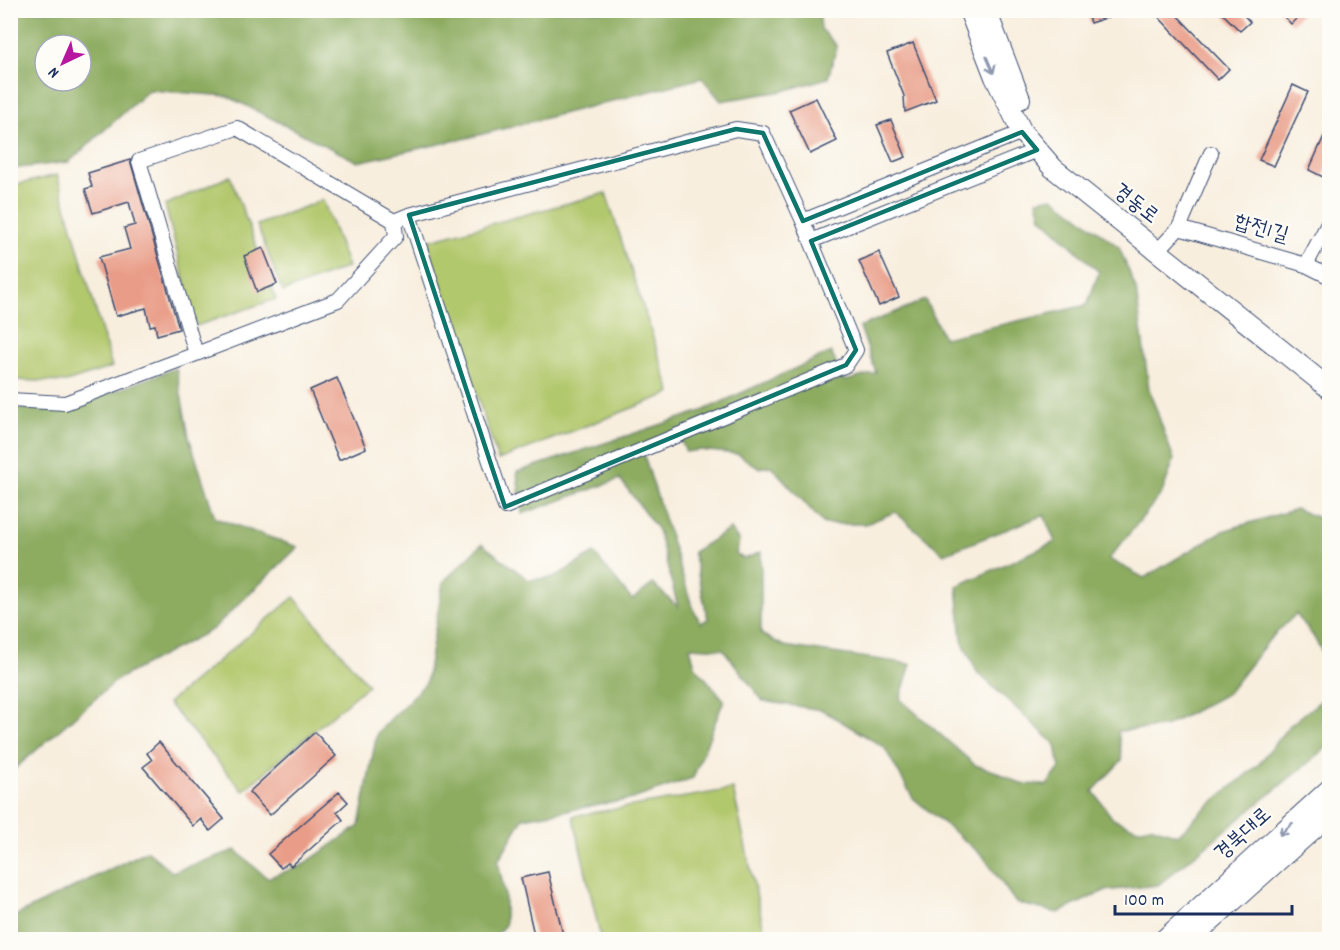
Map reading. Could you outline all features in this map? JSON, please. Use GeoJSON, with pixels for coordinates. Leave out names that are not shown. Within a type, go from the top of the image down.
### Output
{"type":"FeatureCollection","features":[{"type":"Feature","properties":{"kind":"street","name":"경동로"},"geometry":{"type":"LineString","coordinates":[[969,10],[991,67],[1022,132],[1053,168],[1329,389]]}},
{"type":"Feature","properties":{"kind":"street","name":"경동로"},"geometry":{"type":"LineString","coordinates":[[986,10],[1010,77],[1031,122],[1064,161],[1090,185],[1329,373]]}},
{"type":"Feature","properties":{"kind":"street"},"geometry":{"type":"LineString","coordinates":[[196,354],[139,161],[237,128],[394,221]]}},
{"type":"Feature","properties":{"kind":"street"},"geometry":{"type":"LineString","coordinates":[[394,221],[409,215],[736,129],[763,133],[803,220],[856,350],[846,365],[505,507],[409,215]]}},
{"type":"Feature","properties":{"kind":"street"},"geometry":{"type":"LineString","coordinates":[[803,220],[1022,132]]}},
{"type":"Feature","properties":{"kind":"street"},"geometry":{"type":"LineString","coordinates":[[811,241],[1037,150]]}},
{"type":"Feature","properties":{"kind":"street"},"geometry":{"type":"LineString","coordinates":[[1164,244],[1179,228],[1211,153]]}},
{"type":"Feature","properties":{"kind":"street"},"geometry":{"type":"LineString","coordinates":[[1306,265],[1329,220]]}},
{"type":"Feature","properties":{"kind":"street"},"geometry":{"type":"LineString","coordinates":[[10,400],[65,403],[338,300],[396,236],[394,221]]}},
{"type":"Feature","properties":{"kind":"street","name":"합전1길"},"geometry":{"type":"LineString","coordinates":[[1179,228],[1306,265],[1329,277]]}},
{"type":"Feature","properties":{"kind":"street","name":"경북대로"},"geometry":{"type":"LineString","coordinates":[[1164,939],[1329,789]]}},
{"type":"Feature","properties":{"kind":"street","name":"경북대로"},"geometry":{"type":"LineString","coordinates":[[1189,939],[1329,814]]}},
{"type":"Feature","properties":{"kind":"highlighted area"},"geometry":{"type":"Polygon","coordinates":[[[736,129],[763,133],[803,221],[1022,132],[1037,150],[811,241],[856,350],[846,365],[505,507],[409,215],[736,129]]]}},
{"type":"Feature","properties":{"kind":"green space"},"geometry":{"type":"Polygon","coordinates":[[[11,11],[819,11],[821,29],[837,46],[828,78],[783,91],[721,101],[702,78],[471,137],[358,162],[227,96],[149,90],[69,162],[11,169],[11,11]]]}},
{"type":"Feature","properties":{"kind":"green space"},"geometry":{"type":"Polygon","coordinates":[[[57,175],[112,367],[66,382],[11,380],[11,186],[57,175]]]}},
{"type":"Feature","properties":{"kind":"green space"},"geometry":{"type":"Polygon","coordinates":[[[230,176],[276,299],[196,326],[165,205],[230,176]]]}},
{"type":"Feature","properties":{"kind":"green space"},"geometry":{"type":"Polygon","coordinates":[[[606,193],[671,393],[498,460],[427,241],[606,193]]]}},
{"type":"Feature","properties":{"kind":"green space"},"geometry":{"type":"Polygon","coordinates":[[[1053,197],[1119,247],[1136,289],[1149,389],[1174,460],[1162,493],[1109,559],[1144,578],[1223,531],[1296,509],[1329,522],[1329,664],[1313,636],[1296,614],[1269,640],[1228,693],[1164,727],[1118,731],[1122,760],[1093,791],[1113,819],[1138,829],[1150,826],[1178,835],[1201,812],[1259,764],[1288,727],[1329,694],[1329,746],[1158,885],[1104,891],[1058,913],[1016,903],[983,856],[913,798],[884,747],[822,710],[763,701],[723,649],[690,647],[695,666],[724,700],[693,778],[633,799],[523,818],[498,861],[505,895],[505,925],[492,939],[11,940],[11,918],[147,851],[172,872],[235,850],[267,878],[301,866],[359,826],[377,733],[426,683],[443,582],[482,544],[529,580],[555,577],[594,553],[632,600],[653,584],[678,607],[658,530],[620,479],[522,514],[517,472],[702,411],[831,352],[844,381],[876,373],[860,327],[925,300],[944,338],[1087,305],[1099,272],[1041,217],[1037,200],[1053,197]],[[679,437],[643,452],[693,609],[701,623],[708,619],[693,552],[730,529],[739,541],[736,554],[744,559],[761,552],[761,634],[784,646],[911,664],[900,699],[975,765],[997,772],[1021,784],[1047,785],[1060,768],[1056,745],[977,672],[962,641],[957,586],[1055,542],[1044,515],[944,554],[895,512],[866,524],[824,524],[771,466],[758,468],[738,454],[699,450],[686,452],[679,437]]]}},
{"type":"Feature","properties":{"kind":"green space"},"geometry":{"type":"Polygon","coordinates":[[[323,200],[348,267],[283,292],[257,225],[323,200]]]}},
{"type":"Feature","properties":{"kind":"green space"},"geometry":{"type":"Polygon","coordinates":[[[176,368],[189,437],[215,518],[298,547],[213,629],[118,679],[11,772],[10,408],[62,411],[176,368]]]}},
{"type":"Feature","properties":{"kind":"green space"},"geometry":{"type":"Polygon","coordinates":[[[294,597],[368,685],[243,791],[168,703],[294,597]]]}},
{"type":"Feature","properties":{"kind":"green space"},"geometry":{"type":"Polygon","coordinates":[[[733,789],[766,939],[601,939],[573,816],[733,789]]]}},
{"type":"Feature","properties":{"kind":"building"},"geometry":{"type":"Polygon","coordinates":[[[1086,10],[1122,10],[1122,13],[1090,23],[1086,10]]]}},
{"type":"Feature","properties":{"kind":"building"},"geometry":{"type":"Polygon","coordinates":[[[1152,10],[1172,10],[1229,69],[1218,80],[1152,10]]]}},
{"type":"Feature","properties":{"kind":"building"},"geometry":{"type":"Polygon","coordinates":[[[1219,10],[1239,10],[1250,22],[1240,31],[1219,10]]]}},
{"type":"Feature","properties":{"kind":"building"},"geometry":{"type":"Polygon","coordinates":[[[1278,10],[1305,10],[1291,24],[1278,10]]]}},
{"type":"Feature","properties":{"kind":"building"},"geometry":{"type":"Polygon","coordinates":[[[913,43],[936,100],[905,112],[904,96],[887,53],[913,43]]]}},
{"type":"Feature","properties":{"kind":"building"},"geometry":{"type":"Polygon","coordinates":[[[1293,85],[1308,92],[1274,166],[1259,160],[1293,85]]]}},
{"type":"Feature","properties":{"kind":"building"},"geometry":{"type":"Polygon","coordinates":[[[816,98],[837,141],[810,154],[789,110],[816,98]]]}},
{"type":"Feature","properties":{"kind":"building"},"geometry":{"type":"Polygon","coordinates":[[[891,120],[906,157],[893,162],[877,125],[891,120]]]}},
{"type":"Feature","properties":{"kind":"building"},"geometry":{"type":"Polygon","coordinates":[[[1329,125],[1329,164],[1323,177],[1309,170],[1329,125]]]}},
{"type":"Feature","properties":{"kind":"building"},"geometry":{"type":"Polygon","coordinates":[[[130,160],[179,329],[157,335],[155,325],[150,326],[146,308],[116,316],[99,257],[130,249],[124,228],[135,225],[129,202],[93,213],[85,189],[92,187],[88,173],[130,160]]]}},
{"type":"Feature","properties":{"kind":"building"},"geometry":{"type":"Polygon","coordinates":[[[263,248],[277,284],[257,292],[244,256],[263,248]]]}},
{"type":"Feature","properties":{"kind":"building"},"geometry":{"type":"Polygon","coordinates":[[[879,252],[899,297],[879,306],[859,261],[879,252]]]}},
{"type":"Feature","properties":{"kind":"building"},"geometry":{"type":"Polygon","coordinates":[[[337,378],[366,448],[339,460],[310,390],[337,378]]]}},
{"type":"Feature","properties":{"kind":"building"},"geometry":{"type":"Polygon","coordinates":[[[315,732],[336,756],[270,815],[249,792],[315,732]]]}},
{"type":"Feature","properties":{"kind":"building"},"geometry":{"type":"Polygon","coordinates":[[[159,742],[224,819],[210,831],[201,819],[193,826],[143,767],[152,760],[147,753],[159,742]]]}},
{"type":"Feature","properties":{"kind":"building"},"geometry":{"type":"Polygon","coordinates":[[[339,792],[348,802],[337,812],[343,820],[291,866],[288,863],[281,868],[268,854],[339,792]]]}},
{"type":"Feature","properties":{"kind":"building"},"geometry":{"type":"Polygon","coordinates":[[[548,872],[564,939],[535,939],[521,878],[548,872]]]}}]}
